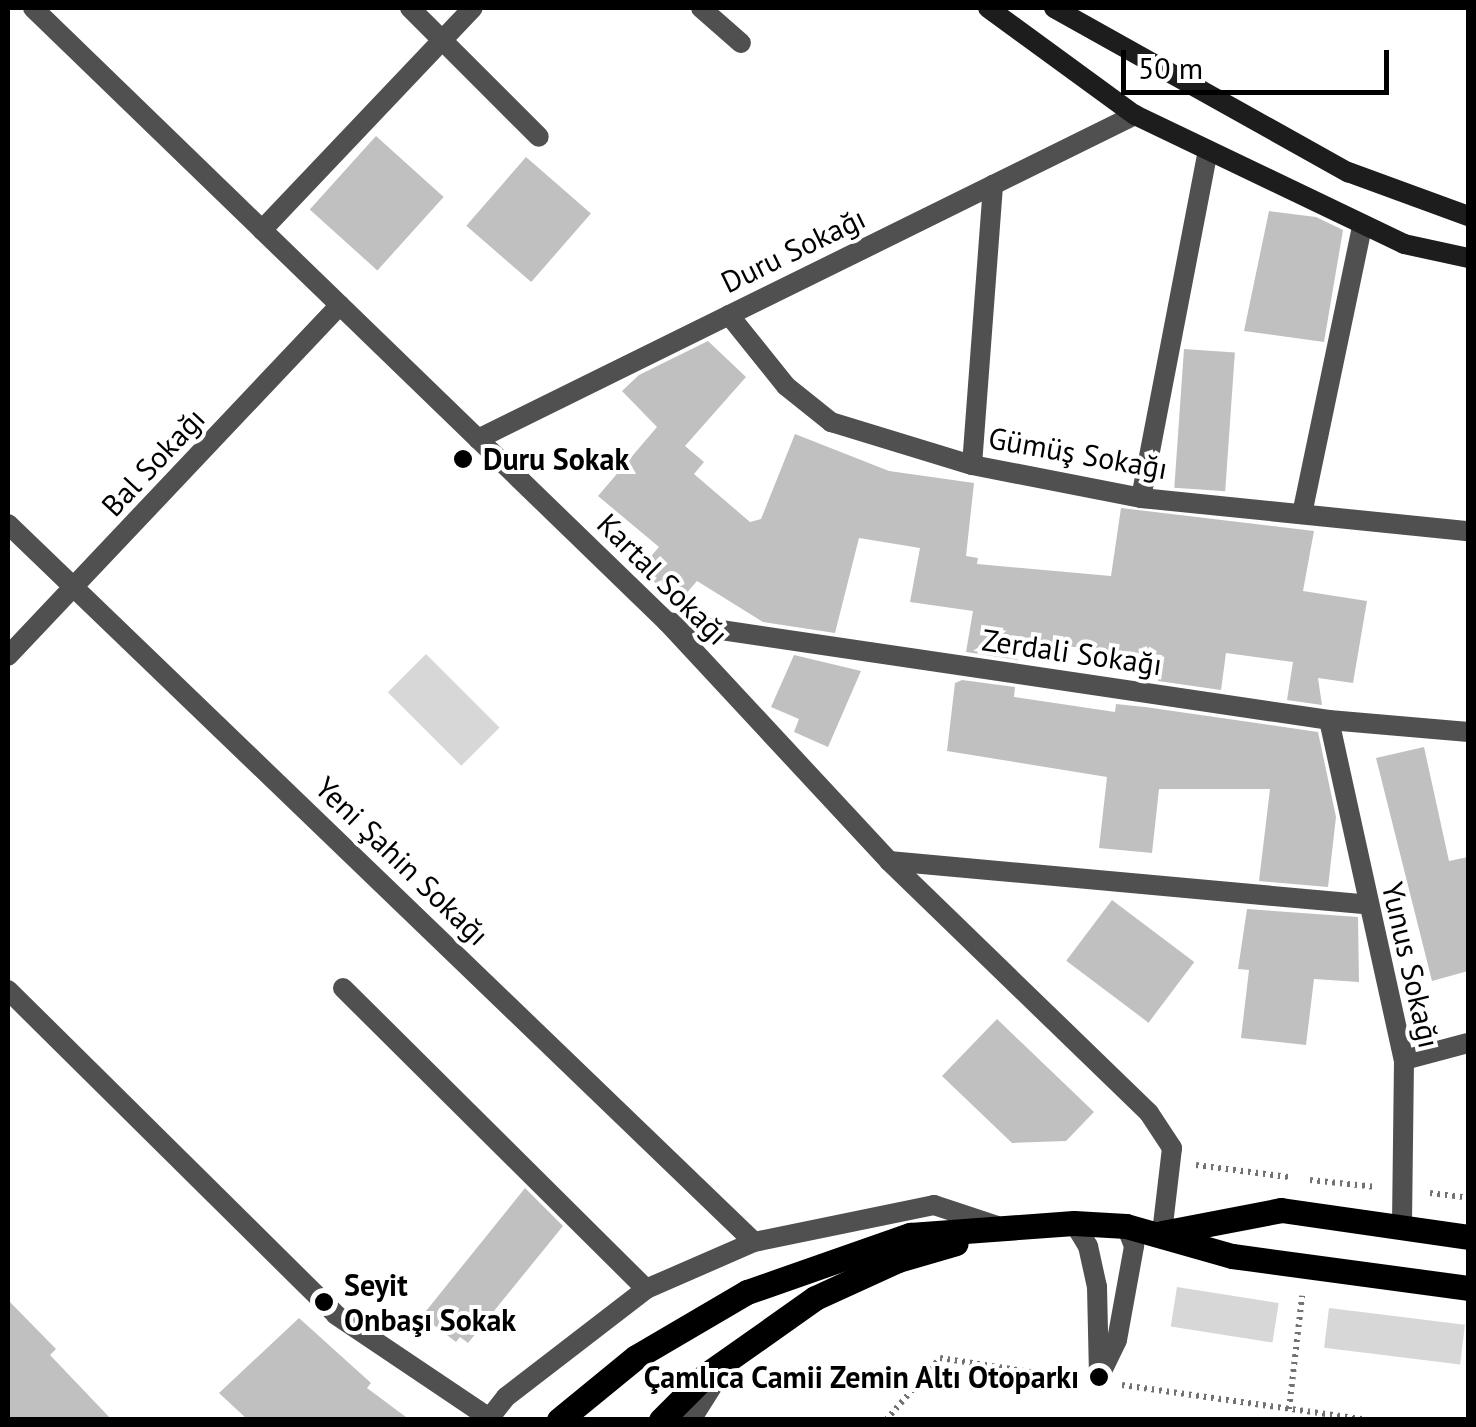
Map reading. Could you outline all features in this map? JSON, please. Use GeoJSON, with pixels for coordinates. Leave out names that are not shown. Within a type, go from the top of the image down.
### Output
{"type":"FeatureCollection","features":[{"type":"Feature","properties":{"kind":"main road"},"geometry":{"type":"LineString","coordinates":[[988,8],[1136,115],[1362,226],[1404,244],[1468,258]]}},
{"type":"Feature","properties":{"kind":"main road"},"geometry":{"type":"LineString","coordinates":[[1054,8],[1348,172],[1468,216]]}},
{"type":"Feature","properties":{"kind":"main road"},"geometry":{"type":"LineString","coordinates":[[1162,1233],[1281,1210],[1468,1237]]}},
{"type":"Feature","properties":{"kind":"main road"},"geometry":{"type":"LineString","coordinates":[[558,1420],[636,1357],[747,1292],[910,1235],[1074,1223],[1126,1226],[1162,1233],[1232,1256],[1468,1288]]}},
{"type":"Feature","properties":{"kind":"main road"},"geometry":{"type":"LineString","coordinates":[[661,1420],[732,1356],[832,1290],[898,1260],[1004,1228]]}},
{"type":"Feature","properties":{"kind":"street","name":"Kartal Sokağı"},"geometry":{"type":"LineString","coordinates":[[33,8],[667,622],[888,861],[1149,1113],[1172,1148],[1162,1233]]}},
{"type":"Feature","properties":{"kind":"street"},"geometry":{"type":"LineString","coordinates":[[410,8],[540,137]]}},
{"type":"Feature","properties":{"kind":"street"},"geometry":{"type":"LineString","coordinates":[[262,230],[473,8]]}},
{"type":"Feature","properties":{"kind":"street"},"geometry":{"type":"LineString","coordinates":[[702,8],[742,43]]}},
{"type":"Feature","properties":{"kind":"street","name":"Duru Sokağı"},"geometry":{"type":"LineString","coordinates":[[478,439],[1136,115]]}},
{"type":"Feature","properties":{"kind":"street"},"geometry":{"type":"LineString","coordinates":[[1141,498],[1208,150]]}},
{"type":"Feature","properties":{"kind":"street"},"geometry":{"type":"LineString","coordinates":[[972,465],[994,185]]}},
{"type":"Feature","properties":{"kind":"street"},"geometry":{"type":"LineString","coordinates":[[1302,514],[1362,226]]}},
{"type":"Feature","properties":{"kind":"street","name":"Bal Sokağı"},"geometry":{"type":"LineString","coordinates":[[8,656],[76,590],[340,305]]}},
{"type":"Feature","properties":{"kind":"street","name":"Gümüş Sokağı"},"geometry":{"type":"LineString","coordinates":[[729,315],[786,386],[831,422],[972,465],[1141,498],[1468,531]]}},
{"type":"Feature","properties":{"kind":"street","name":"Yeni Şahin Sokağı"},"geometry":{"type":"LineString","coordinates":[[8,524],[754,1242]]}},
{"type":"Feature","properties":{"kind":"street","name":"Zerdali Sokağı"},"geometry":{"type":"LineString","coordinates":[[667,622],[1329,720],[1468,732]]}},
{"type":"Feature","properties":{"kind":"street","name":"Yunus Sokağı"},"geometry":{"type":"LineString","coordinates":[[1329,720],[1366,904],[1404,1060],[1402,1226]]}},
{"type":"Feature","properties":{"kind":"street"},"geometry":{"type":"LineString","coordinates":[[888,861],[1366,904]]}},
{"type":"Feature","properties":{"kind":"street"},"geometry":{"type":"LineString","coordinates":[[343,988],[646,1288]]}},
{"type":"Feature","properties":{"kind":"street"},"geometry":{"type":"LineString","coordinates":[[8,990],[336,1315],[488,1419],[506,1397],[646,1288],[754,1242],[934,1205],[1004,1228]]}},
{"type":"Feature","properties":{"kind":"street"},"geometry":{"type":"LineString","coordinates":[[1404,1060],[1468,1043]]}},
{"type":"Feature","properties":{"kind":"street"},"geometry":{"type":"LineString","coordinates":[[1074,1223],[1098,1288],[1099,1377],[1117,1340],[1134,1246],[1126,1226]]}},
{"type":"Feature","properties":{"kind":"street"},"geometry":{"type":"LineString","coordinates":[[691,1420],[732,1356]]}},
{"type":"Feature","properties":{"kind":"path"},"geometry":{"type":"LineString","coordinates":[[1170,1162],[1468,1198]]}},
{"type":"Feature","properties":{"kind":"path"},"geometry":{"type":"LineString","coordinates":[[1289,1408],[1296,1350]]}},
{"type":"Feature","properties":{"kind":"path"},"geometry":{"type":"LineString","coordinates":[[886,1420],[940,1358],[1087,1380]]}},
{"type":"Feature","properties":{"kind":"path"},"geometry":{"type":"LineString","coordinates":[[1106,1383],[1367,1420]]}},
{"type":"Feature","properties":{"kind":"shaded area"},"geometry":{"type":"Polygon","coordinates":[[[426,654],[500,728],[461,766],[388,692],[426,654]]]}},
{"type":"Feature","properties":{"kind":"shaded area"},"geometry":{"type":"Polygon","coordinates":[[[1177,1287],[1279,1303],[1272,1343],[1171,1327],[1177,1287]]]}},
{"type":"Feature","properties":{"kind":"shaded area"},"geometry":{"type":"Polygon","coordinates":[[[1329,1308],[1465,1325],[1460,1364],[1324,1348],[1329,1308]]]}},
{"type":"Feature","properties":{"kind":"building"},"geometry":{"type":"Polygon","coordinates":[[[376,136],[444,197],[377,270],[310,210],[376,136]]]}},
{"type":"Feature","properties":{"kind":"building"},"geometry":{"type":"Polygon","coordinates":[[[526,157],[591,213],[531,282],[466,226],[526,157]]]}},
{"type":"Feature","properties":{"kind":"building"},"geometry":{"type":"Polygon","coordinates":[[[1269,211],[1316,217],[1343,230],[1324,342],[1244,331],[1269,211]]]}},
{"type":"Feature","properties":{"kind":"building"},"geometry":{"type":"Polygon","coordinates":[[[708,341],[746,377],[685,446],[704,462],[694,474],[750,522],[761,519],[795,434],[889,471],[974,483],[966,556],[978,558],[977,564],[1111,576],[1121,508],[1314,531],[1303,591],[1367,601],[1353,683],[1318,678],[1322,705],[1287,700],[1293,662],[1226,653],[1221,690],[1158,681],[1162,655],[1020,642],[1018,660],[966,652],[973,611],[910,602],[920,548],[859,538],[835,633],[763,622],[697,581],[678,603],[640,569],[659,547],[598,496],[657,427],[622,391],[639,375],[708,341]]]}},
{"type":"Feature","properties":{"kind":"building"},"geometry":{"type":"Polygon","coordinates":[[[1184,349],[1235,353],[1225,491],[1174,488],[1184,349]]]}},
{"type":"Feature","properties":{"kind":"building"},"geometry":{"type":"Polygon","coordinates":[[[794,655],[861,671],[828,747],[794,732],[799,719],[771,707],[794,655]]]}},
{"type":"Feature","properties":{"kind":"building"},"geometry":{"type":"Polygon","coordinates":[[[962,680],[1015,687],[1014,697],[1115,712],[1116,704],[1318,732],[1336,817],[1328,887],[1259,881],[1270,789],[1159,789],[1152,853],[1099,848],[1107,777],[947,751],[955,683],[962,680]]]}},
{"type":"Feature","properties":{"kind":"building"},"geometry":{"type":"Polygon","coordinates":[[[1424,747],[1449,861],[1468,857],[1468,971],[1432,981],[1376,758],[1424,747]]]}},
{"type":"Feature","properties":{"kind":"building"},"geometry":{"type":"Polygon","coordinates":[[[1112,900],[1194,962],[1149,1023],[1066,961],[1112,900]]]}},
{"type":"Feature","properties":{"kind":"building"},"geometry":{"type":"Polygon","coordinates":[[[1247,909],[1358,917],[1359,982],[1314,979],[1306,1045],[1241,1038],[1249,970],[1238,969],[1247,909]]]}},
{"type":"Feature","properties":{"kind":"building"},"geometry":{"type":"Polygon","coordinates":[[[997,1019],[1094,1112],[1066,1141],[1012,1143],[942,1076],[997,1019]]]}},
{"type":"Feature","properties":{"kind":"building"},"geometry":{"type":"Polygon","coordinates":[[[525,1188],[563,1226],[468,1343],[460,1337],[456,1342],[422,1316],[525,1188]]]}},
{"type":"Feature","properties":{"kind":"building"},"geometry":{"type":"Polygon","coordinates":[[[8,1300],[56,1349],[50,1355],[112,1420],[8,1420],[8,1300]]]}},
{"type":"Feature","properties":{"kind":"building"},"geometry":{"type":"Polygon","coordinates":[[[299,1318],[371,1383],[367,1388],[410,1420],[248,1420],[219,1393],[299,1318]]]}},
{"type":"Feature","properties":{"kind":"place","name":"Duru Sokak"},"geometry":{"type":"Point","coordinates":[463,459]}},
{"type":"Feature","properties":{"kind":"place","name":"Seyit Onbaşı Sokak"},"geometry":{"type":"Point","coordinates":[324,1302]}},
{"type":"Feature","properties":{"kind":"place","name":"Çamlıca Camii Zemin Altı Otoparkı"},"geometry":{"type":"Point","coordinates":[1099,1377]}}]}
